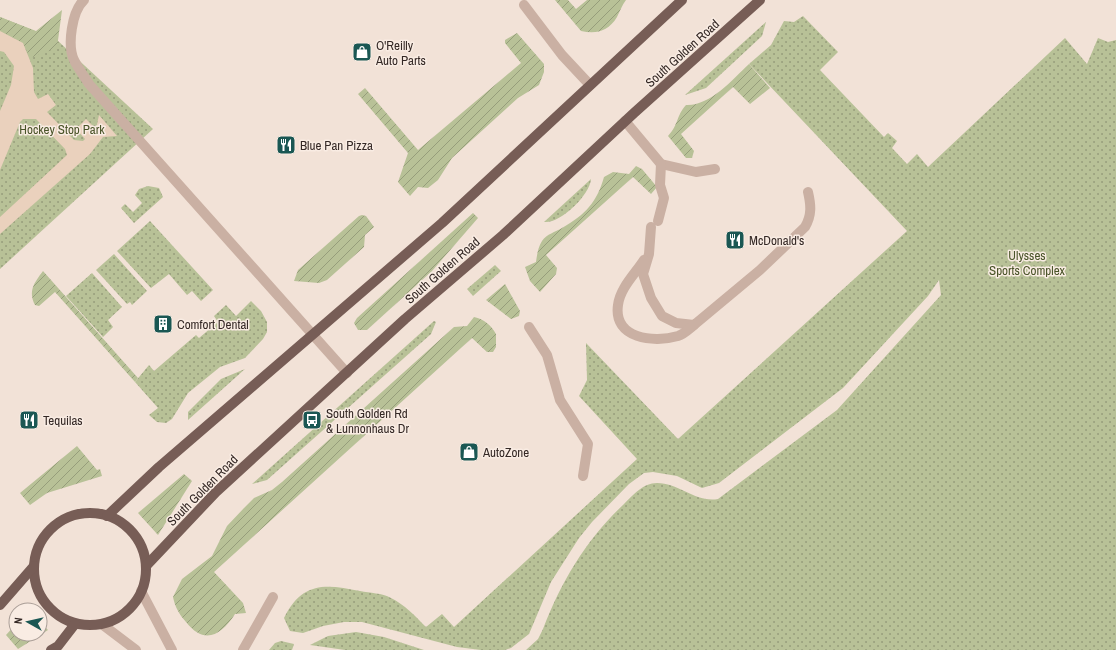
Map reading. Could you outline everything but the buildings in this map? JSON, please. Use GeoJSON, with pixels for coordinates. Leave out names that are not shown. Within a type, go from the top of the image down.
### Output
{"type":"FeatureCollection","features":[{"type":"Feature","properties":{"kind":"main road"},"geometry":{"type":"LineString","coordinates":[[107,516],[158,467],[442,224],[682,0]]}},
{"type":"Feature","properties":{"kind":"main road","name":"South Golden Road"},"geometry":{"type":"LineString","coordinates":[[146,566],[216,492],[405,320],[503,235],[625,121],[760,0]]}},
{"type":"Feature","properties":{"kind":"main road"},"geometry":{"type":"LineString","coordinates":[[88,513],[107,516],[131,530],[141,546],[146,566],[144,587],[131,609],[121,617],[103,625],[75,624],[52,611],[45,603],[36,586],[34,566],[36,555],[44,537],[52,528],[68,518],[88,513]]}},
{"type":"Feature","properties":{"kind":"main road"},"geometry":{"type":"LineString","coordinates":[[0,605],[34,566]]}},
{"type":"Feature","properties":{"kind":"main road"},"geometry":{"type":"LineString","coordinates":[[51,650],[58,646],[75,624]]}},
{"type":"Feature","properties":{"kind":"street"},"geometry":{"type":"LineString","coordinates":[[84,0],[78,5],[71,32],[73,59],[89,84],[314,334],[347,373]]}},
{"type":"Feature","properties":{"kind":"street"},"geometry":{"type":"LineString","coordinates":[[524,5],[562,55],[590,85]]}},
{"type":"Feature","properties":{"kind":"street"},"geometry":{"type":"LineString","coordinates":[[625,121],[661,164],[696,172],[715,169]]}},
{"type":"Feature","properties":{"kind":"street"},"geometry":{"type":"LineString","coordinates":[[661,164],[660,185],[664,198],[654,224],[649,254],[643,274],[651,298],[662,316],[676,323],[694,325]]}},
{"type":"Feature","properties":{"kind":"street"},"geometry":{"type":"LineString","coordinates":[[649,254],[621,292],[618,304],[619,322],[629,334],[657,340],[680,335],[760,270],[805,226],[810,218],[811,203],[808,192]]}},
{"type":"Feature","properties":{"kind":"street"},"geometry":{"type":"LineString","coordinates":[[529,327],[547,354],[560,400],[588,444],[583,476]]}},
{"type":"Feature","properties":{"kind":"street"},"geometry":{"type":"LineString","coordinates":[[141,590],[172,650]]}},
{"type":"Feature","properties":{"kind":"street"},"geometry":{"type":"LineString","coordinates":[[243,650],[273,597]]}},
{"type":"Feature","properties":{"kind":"street"},"geometry":{"type":"LineString","coordinates":[[103,625],[136,650]]}},
{"type":"Feature","properties":{"kind":"green space"},"geometry":{"type":"Polygon","coordinates":[[[555,0],[568,0],[576,9],[587,0],[626,0],[617,17],[610,26],[601,31],[592,32],[581,31],[555,0]]]}},
{"type":"Feature","properties":{"kind":"green space"},"geometry":{"type":"Polygon","coordinates":[[[62,10],[57,48],[30,58],[23,43],[0,31],[0,17],[36,31],[62,10]]]}},
{"type":"Feature","properties":{"kind":"green space","name":"Ulysses Sports Complex"},"geometry":{"type":"Polygon","coordinates":[[[803,16],[838,52],[820,70],[884,137],[888,133],[897,141],[892,148],[907,164],[917,154],[928,167],[1065,38],[1087,64],[1098,38],[1108,42],[1116,40],[1116,650],[526,650],[538,639],[558,594],[587,546],[610,518],[635,493],[647,485],[657,483],[673,486],[702,498],[718,499],[837,410],[941,295],[939,280],[928,296],[843,388],[719,483],[702,488],[677,476],[653,472],[644,473],[629,484],[592,522],[579,538],[551,582],[529,634],[511,648],[505,650],[481,650],[457,647],[362,622],[344,622],[323,626],[303,633],[290,631],[284,618],[291,606],[307,591],[326,587],[336,587],[384,595],[401,604],[426,627],[442,614],[454,627],[637,459],[579,396],[587,380],[586,343],[678,439],[907,231],[749,64],[771,45],[784,21],[794,22],[803,16]]]}},
{"type":"Feature","properties":{"kind":"green space","name":"Hockey Stop Park"},"geometry":{"type":"Polygon","coordinates":[[[0,17],[57,40],[153,129],[0,269],[0,17]]]}},
{"type":"Feature","properties":{"kind":"green space"},"geometry":{"type":"Polygon","coordinates":[[[766,22],[762,36],[706,88],[685,95],[766,22]]]}},
{"type":"Feature","properties":{"kind":"green space"},"geometry":{"type":"Polygon","coordinates":[[[517,33],[544,64],[544,72],[539,85],[518,98],[452,158],[438,180],[428,188],[418,187],[410,196],[398,182],[408,153],[358,94],[365,88],[418,150],[521,63],[505,43],[505,40],[517,33]]]}},
{"type":"Feature","properties":{"kind":"green space"},"geometry":{"type":"Polygon","coordinates":[[[749,64],[770,88],[750,104],[733,87],[681,134],[694,151],[692,158],[686,158],[668,136],[672,132],[683,109],[686,105],[695,104],[712,97],[749,64]]]}},
{"type":"Feature","properties":{"kind":"green space"},"geometry":{"type":"Polygon","coordinates":[[[636,166],[642,169],[657,187],[651,194],[633,177],[546,255],[557,268],[556,274],[540,292],[530,281],[525,267],[536,262],[542,241],[584,213],[598,194],[604,177],[613,172],[629,174],[636,166]]]}},
{"type":"Feature","properties":{"kind":"green space"},"geometry":{"type":"Polygon","coordinates":[[[591,179],[585,193],[573,207],[558,218],[544,222],[591,179]]]}},
{"type":"Feature","properties":{"kind":"green space"},"geometry":{"type":"Polygon","coordinates":[[[148,186],[159,188],[163,197],[134,223],[121,208],[125,204],[133,212],[142,203],[135,195],[139,189],[148,186]]]}},
{"type":"Feature","properties":{"kind":"green space"},"geometry":{"type":"Polygon","coordinates":[[[473,213],[478,218],[432,271],[367,330],[358,330],[354,323],[357,318],[473,213]]]}},
{"type":"Feature","properties":{"kind":"green space"},"geometry":{"type":"Polygon","coordinates":[[[362,215],[366,216],[374,227],[365,235],[364,247],[327,280],[319,283],[294,281],[298,270],[362,215]]]}},
{"type":"Feature","properties":{"kind":"green space"},"geometry":{"type":"Polygon","coordinates":[[[150,221],[213,290],[201,301],[192,291],[187,295],[169,274],[151,288],[117,251],[150,221]]]}},
{"type":"Feature","properties":{"kind":"green space"},"geometry":{"type":"Polygon","coordinates":[[[114,254],[147,291],[132,305],[130,302],[127,304],[96,270],[114,254]]]}},
{"type":"Feature","properties":{"kind":"green space"},"geometry":{"type":"Polygon","coordinates":[[[495,265],[501,271],[473,296],[467,289],[495,265]]]}},
{"type":"Feature","properties":{"kind":"green space"},"geometry":{"type":"Polygon","coordinates":[[[43,271],[138,378],[135,382],[55,292],[39,306],[35,305],[32,291],[37,279],[43,271]]]}},
{"type":"Feature","properties":{"kind":"green space"},"geometry":{"type":"Polygon","coordinates":[[[92,273],[122,307],[108,320],[113,327],[103,337],[66,296],[92,273]]]}},
{"type":"Feature","properties":{"kind":"green space"},"geometry":{"type":"Polygon","coordinates":[[[505,284],[520,311],[519,316],[511,319],[486,300],[505,284]]]}},
{"type":"Feature","properties":{"kind":"green space"},"geometry":{"type":"Polygon","coordinates":[[[251,301],[261,311],[267,322],[267,332],[263,339],[245,358],[220,367],[188,393],[172,419],[166,423],[157,422],[149,415],[158,408],[135,382],[149,365],[154,371],[196,335],[199,338],[218,322],[214,316],[226,305],[236,316],[251,301]]]}},
{"type":"Feature","properties":{"kind":"green space"},"geometry":{"type":"Polygon","coordinates":[[[474,317],[487,323],[496,334],[496,347],[493,352],[487,352],[472,338],[214,572],[243,603],[246,613],[235,614],[224,628],[212,635],[199,634],[193,629],[179,613],[173,597],[182,579],[212,556],[227,526],[254,498],[272,490],[282,482],[454,327],[467,326],[474,317]]]}},
{"type":"Feature","properties":{"kind":"green space"},"geometry":{"type":"Polygon","coordinates":[[[434,321],[436,322],[431,334],[267,480],[252,484],[434,321]]]}},
{"type":"Feature","properties":{"kind":"green space"},"geometry":{"type":"Polygon","coordinates":[[[245,369],[188,420],[188,412],[221,379],[245,369]]]}},
{"type":"Feature","properties":{"kind":"green space"},"geometry":{"type":"Polygon","coordinates":[[[77,446],[97,470],[100,469],[102,476],[47,493],[30,505],[20,493],[77,446]]]}},
{"type":"Feature","properties":{"kind":"green space"},"geometry":{"type":"Polygon","coordinates":[[[184,474],[192,481],[158,535],[138,513],[184,474]]]}},
{"type":"Feature","properties":{"kind":"green space"},"geometry":{"type":"Polygon","coordinates":[[[356,632],[384,637],[424,650],[345,650],[310,645],[328,636],[356,632]]]}},
{"type":"Feature","properties":{"kind":"green space"},"geometry":{"type":"Polygon","coordinates":[[[281,641],[294,644],[292,650],[269,650],[275,643],[281,641]]]}},
{"type":"Feature","properties":{"kind":"green space"},"geometry":{"type":"Polygon","coordinates":[[[12,642],[29,642],[18,649],[12,642]]]}},
{"type":"Feature","properties":{"kind":"shaded area"},"geometry":{"type":"Polygon","coordinates":[[[0,31],[23,43],[33,68],[34,92],[38,99],[48,94],[56,105],[47,112],[74,140],[83,141],[85,139],[76,129],[86,119],[96,129],[99,115],[117,136],[103,137],[90,154],[0,234],[0,217],[67,155],[65,149],[36,119],[23,119],[20,122],[0,170],[0,111],[11,85],[14,66],[4,52],[0,51],[0,31]]]}},
{"type":"Feature","properties":{"kind":"place","name":"O'Reilly Auto Parts"},"geometry":{"type":"Point","coordinates":[362,52]}},
{"type":"Feature","properties":{"kind":"place","name":"Blue Pan Pizza"},"geometry":{"type":"Point","coordinates":[286,145]}},
{"type":"Feature","properties":{"kind":"place","name":"McDonald's"},"geometry":{"type":"Point","coordinates":[735,240]}},
{"type":"Feature","properties":{"kind":"place","name":"Comfort Dental"},"geometry":{"type":"Point","coordinates":[163,324]}},
{"type":"Feature","properties":{"kind":"place","name":"Tequilas"},"geometry":{"type":"Point","coordinates":[29,420]}},
{"type":"Feature","properties":{"kind":"place","name":"South Golden Rd & Lunnonhaus Dr"},"geometry":{"type":"Point","coordinates":[312,420]}},
{"type":"Feature","properties":{"kind":"place","name":"AutoZone"},"geometry":{"type":"Point","coordinates":[469,452]}}]}
